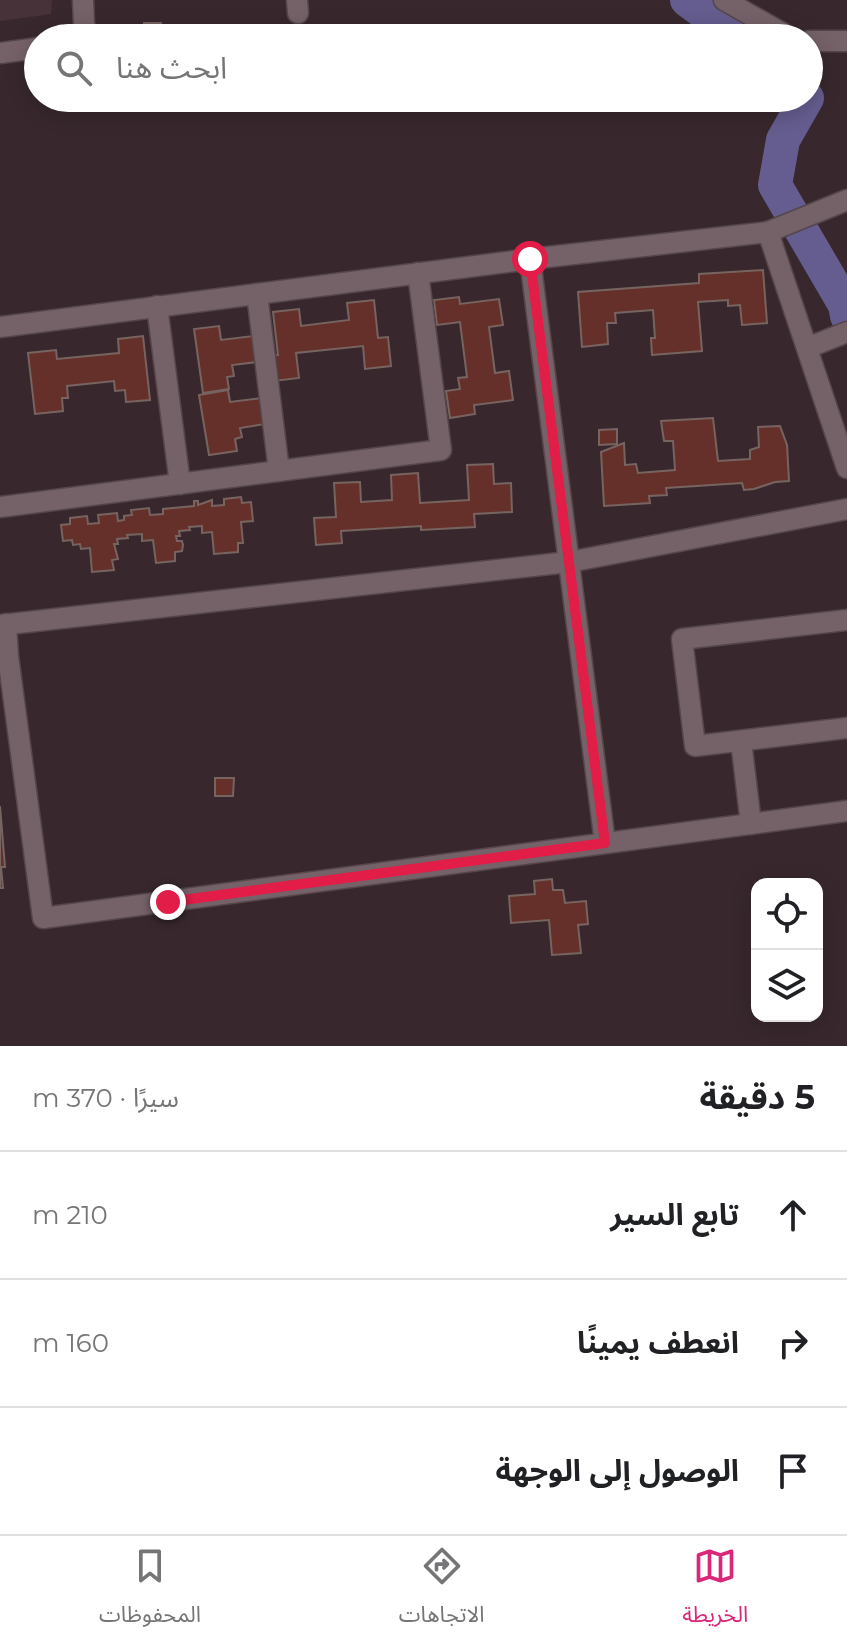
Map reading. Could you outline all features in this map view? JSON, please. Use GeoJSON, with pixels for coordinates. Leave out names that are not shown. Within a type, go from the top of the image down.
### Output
{"type":"FeatureCollection","features":[{"type":"Feature","properties":{"kind":"street"},"geometry":{"type":"LineString","coordinates":[[83,0],[84,24]]}},
{"type":"Feature","properties":{"kind":"street"},"geometry":{"type":"LineString","coordinates":[[724,0],[766,24]]}},
{"type":"Feature","properties":{"kind":"street"},"geometry":{"type":"LineString","coordinates":[[823,41],[847,41]]}},
{"type":"Feature","properties":{"kind":"street"},"geometry":{"type":"LineString","coordinates":[[0,53],[24,50]]}},
{"type":"Feature","properties":{"kind":"street"},"geometry":{"type":"LineString","coordinates":[[0,327],[530,259],[768,232],[847,200]]}},
{"type":"Feature","properties":{"kind":"street"},"geometry":{"type":"LineString","coordinates":[[768,232],[847,468]]}},
{"type":"Feature","properties":{"kind":"street"},"geometry":{"type":"LineString","coordinates":[[530,259],[605,843]]}},
{"type":"Feature","properties":{"kind":"street"},"geometry":{"type":"LineString","coordinates":[[0,507],[441,450],[418,273]]}},
{"type":"Feature","properties":{"kind":"street"},"geometry":{"type":"LineString","coordinates":[[257,294],[279,471]]}},
{"type":"Feature","properties":{"kind":"street"},"geometry":{"type":"LineString","coordinates":[[157,306],[180,484]]}},
{"type":"Feature","properties":{"kind":"street"},"geometry":{"type":"LineString","coordinates":[[807,348],[847,332]]}},
{"type":"Feature","properties":{"kind":"street"},"geometry":{"type":"LineString","coordinates":[[847,509],[569,562],[3,624],[43,918],[847,811]]}},
{"type":"Feature","properties":{"kind":"street"},"geometry":{"type":"LineString","coordinates":[[847,620],[682,639],[695,746],[847,728]]}},
{"type":"Feature","properties":{"kind":"street"},"geometry":{"type":"LineString","coordinates":[[741,741],[751,824]]}},
{"type":"Feature","properties":{"kind":"shaded area"},"geometry":{"type":"Polygon","coordinates":[[[0,0],[52,0],[51,14],[0,21],[0,0]]]}},
{"type":"Feature","properties":{"kind":"building"},"geometry":{"type":"Polygon","coordinates":[[[763,270],[767,323],[742,325],[740,305],[728,306],[728,300],[698,302],[702,351],[652,355],[651,338],[655,338],[653,310],[615,313],[616,323],[607,323],[608,344],[582,347],[578,292],[699,283],[699,274],[763,270]]]}},
{"type":"Feature","properties":{"kind":"building"},"geometry":{"type":"Polygon","coordinates":[[[459,297],[460,304],[499,299],[503,325],[489,327],[495,373],[509,371],[513,400],[474,405],[475,414],[450,418],[446,391],[460,389],[458,378],[467,377],[460,322],[437,325],[434,300],[459,297]]]}},
{"type":"Feature","properties":{"kind":"building"},"geometry":{"type":"Polygon","coordinates":[[[374,300],[378,338],[388,337],[391,366],[365,369],[363,346],[296,353],[299,378],[274,381],[271,356],[278,355],[273,312],[299,309],[301,326],[349,320],[347,303],[374,300]]]}},
{"type":"Feature","properties":{"kind":"building"},"geometry":{"type":"Polygon","coordinates":[[[219,326],[221,340],[253,336],[257,362],[232,365],[234,376],[227,377],[229,389],[203,393],[194,329],[219,326]]]}},
{"type":"Feature","properties":{"kind":"building"},"geometry":{"type":"Polygon","coordinates":[[[143,336],[150,400],[126,402],[125,390],[115,391],[114,381],[67,386],[68,398],[62,398],[63,411],[35,414],[28,353],[56,350],[57,359],[119,353],[118,339],[143,336]]]}},
{"type":"Feature","properties":{"kind":"building"},"geometry":{"type":"Polygon","coordinates":[[[228,390],[230,402],[261,398],[265,424],[240,428],[242,437],[235,439],[237,451],[209,455],[199,395],[228,390]]]}},
{"type":"Feature","properties":{"kind":"building"},"geometry":{"type":"Polygon","coordinates":[[[713,418],[718,461],[750,459],[750,450],[759,447],[758,427],[780,426],[787,445],[789,481],[744,490],[742,483],[666,488],[667,495],[649,496],[650,503],[604,506],[601,452],[624,443],[625,465],[636,464],[638,473],[675,470],[673,441],[664,441],[661,421],[713,418]]]}},
{"type":"Feature","properties":{"kind":"building"},"geometry":{"type":"Polygon","coordinates":[[[617,429],[617,444],[599,445],[599,430],[617,429]]]}},
{"type":"Feature","properties":{"kind":"building"},"geometry":{"type":"Polygon","coordinates":[[[493,464],[494,484],[511,483],[512,512],[474,514],[475,527],[421,530],[421,526],[341,531],[342,543],[316,545],[314,518],[336,517],[334,483],[360,482],[361,502],[392,500],[391,475],[418,473],[420,503],[469,500],[467,465],[493,464]]]}},
{"type":"Feature","properties":{"kind":"building"},"geometry":{"type":"Polygon","coordinates":[[[241,497],[242,503],[251,502],[253,521],[241,522],[243,543],[238,543],[238,552],[214,554],[212,532],[202,533],[202,526],[189,527],[190,530],[179,531],[180,536],[176,536],[183,545],[182,551],[175,552],[175,561],[156,563],[153,540],[142,541],[142,534],[127,535],[128,538],[117,539],[118,544],[114,544],[118,559],[112,560],[114,570],[92,572],[90,548],[81,549],[80,544],[73,545],[72,540],[63,541],[61,525],[70,524],[70,518],[87,516],[88,524],[99,523],[98,515],[117,513],[118,521],[132,515],[131,510],[149,508],[150,515],[163,514],[163,509],[194,506],[194,501],[198,501],[198,505],[212,500],[212,506],[224,505],[224,499],[241,497]]]}},
{"type":"Feature","properties":{"kind":"building"},"geometry":{"type":"Polygon","coordinates":[[[215,778],[234,778],[233,796],[215,796],[215,778]]]}},
{"type":"Feature","properties":{"kind":"building"},"geometry":{"type":"Polygon","coordinates":[[[0,806],[5,867],[1,867],[3,888],[0,888],[0,806]]]}},
{"type":"Feature","properties":{"kind":"building"},"geometry":{"type":"Polygon","coordinates":[[[552,879],[553,890],[563,890],[565,903],[586,901],[588,924],[578,925],[581,953],[552,955],[549,920],[511,923],[509,896],[535,894],[534,881],[552,879]]]}},
{"type":"Feature","properties":{"kind":"waterway"},"geometry":{"type":"LineString","coordinates":[[687,0],[720,24]]}},
{"type":"Feature","properties":{"kind":"waterway"},"geometry":{"type":"LineString","coordinates":[[799,112],[783,140],[775,185],[845,305],[847,316]]}},
{"type":"Feature","properties":{"kind":"route"},"geometry":{"type":"LineString","coordinates":[[168,902],[605,843],[530,259]]}}]}
